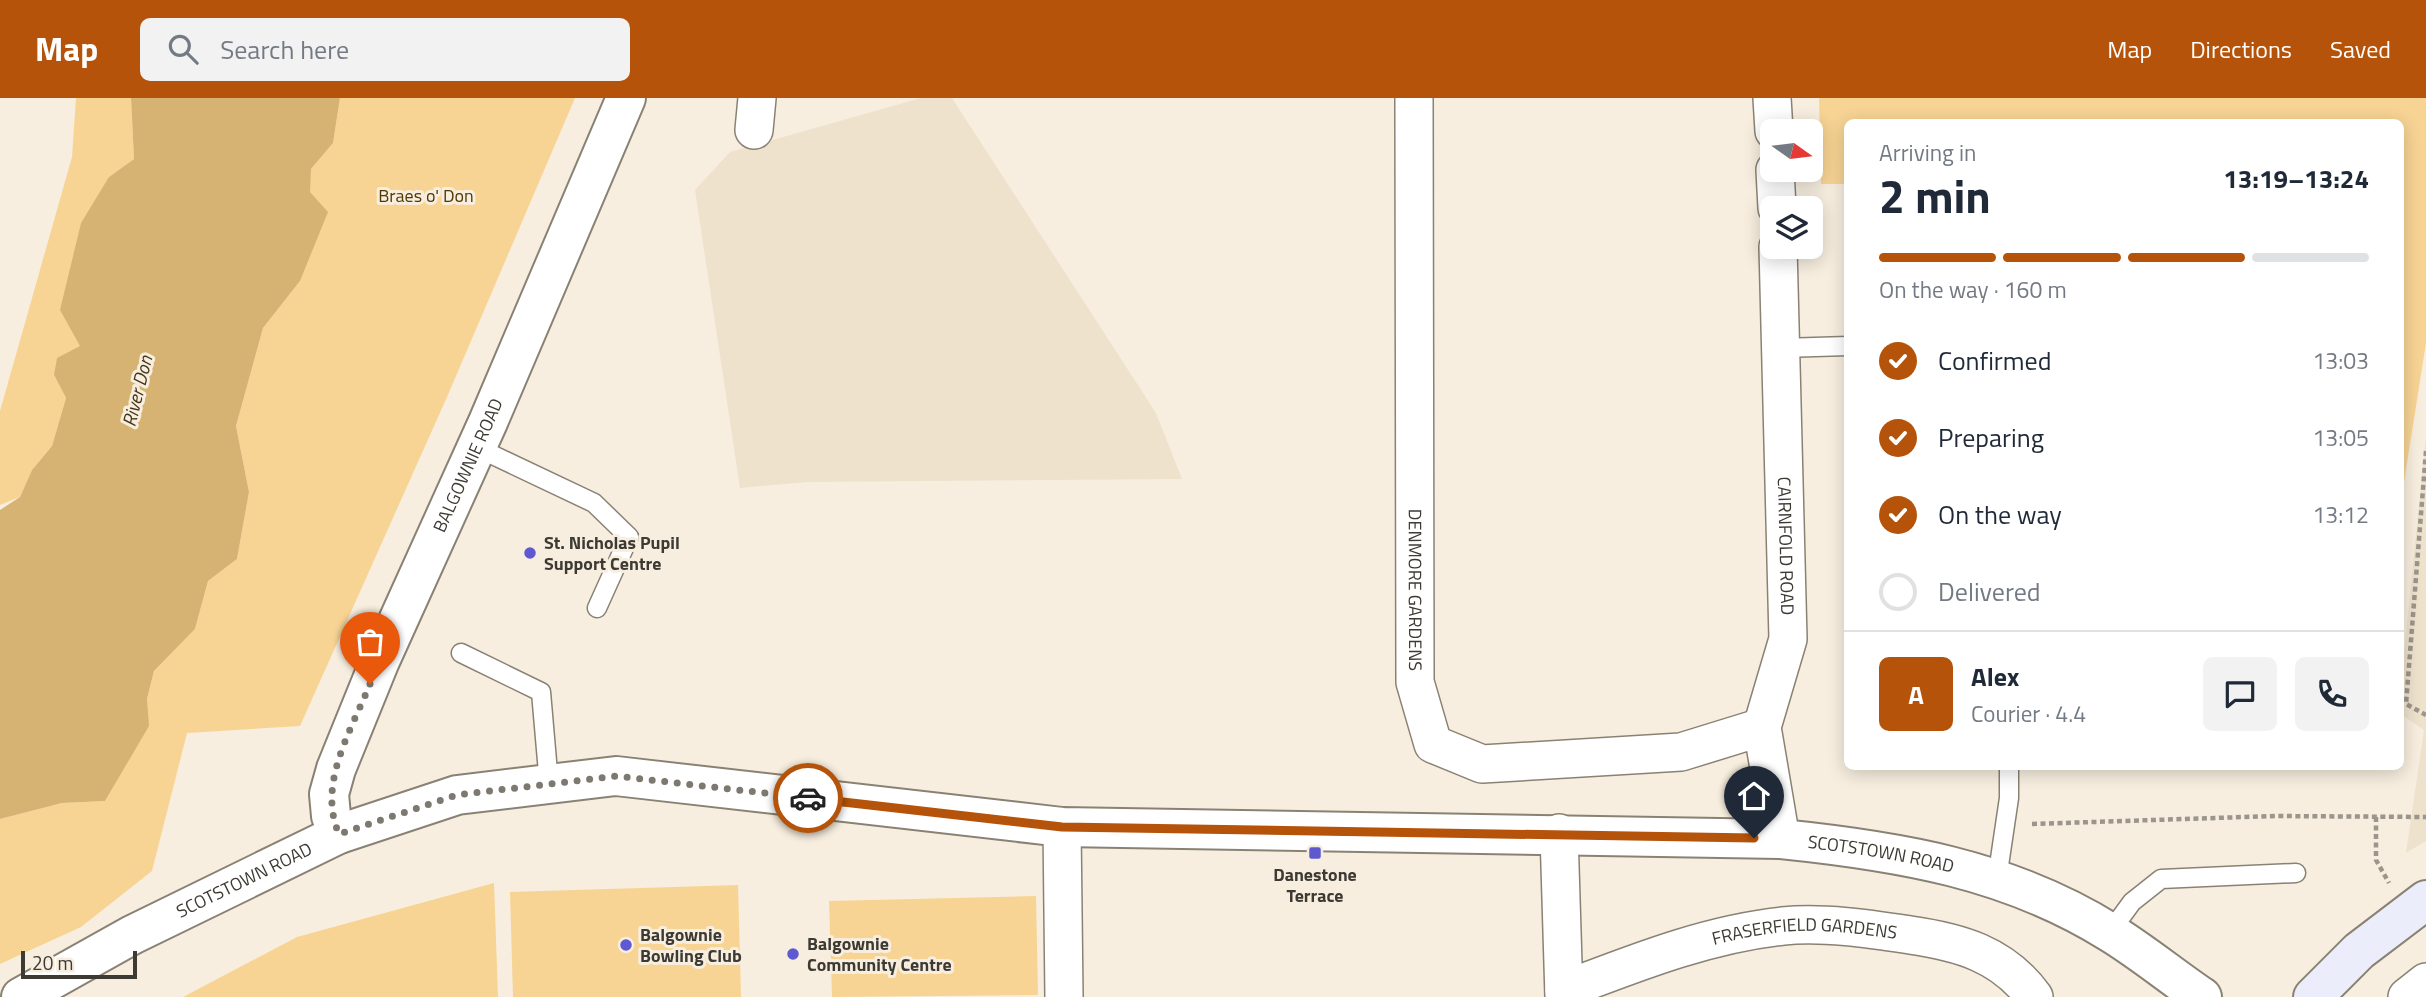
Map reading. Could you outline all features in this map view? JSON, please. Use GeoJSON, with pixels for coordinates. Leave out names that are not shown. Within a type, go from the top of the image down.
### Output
{"type":"FeatureCollection","features":[{"type":"Feature","properties":{"kind":"main road"},"geometry":{"type":"LineString","coordinates":[[2314,997],[2359,951],[2426,900]]}},
{"type":"Feature","properties":{"kind":"street","name":"BALGOWNIE ROAD"},"geometry":{"type":"LineString","coordinates":[[339,834],[331,816],[329,794],[336,769],[379,663],[476,447],[626,98]]}},
{"type":"Feature","properties":{"kind":"street","name":"DENMORE GARDENS"},"geometry":{"type":"LineString","coordinates":[[1414,98],[1415,682],[1433,744],[1482,764],[1681,752],[1762,727]]}},
{"type":"Feature","properties":{"kind":"street"},"geometry":{"type":"LineString","coordinates":[[1772,98],[1773,119]]}},
{"type":"Feature","properties":{"kind":"street","name":"CAIRNFOLD ROAD"},"geometry":{"type":"LineString","coordinates":[[1778,259],[1788,639],[1762,727],[1781,839]]}},
{"type":"Feature","properties":{"kind":"street","name":"SCOTSTOWN ROAD"},"geometry":{"type":"LineString","coordinates":[[21,997],[132,935],[339,834],[457,795],[616,776],[1062,827],[1559,833],[1781,839],[1891,851],[1997,879],[2109,932],[2202,997]]}},
{"type":"Feature","properties":{"kind":"street"},"geometry":{"type":"LineString","coordinates":[[1062,827],[1064,997]]}},
{"type":"Feature","properties":{"kind":"street"},"geometry":{"type":"LineString","coordinates":[[1559,833],[1564,994]]}},
{"type":"Feature","properties":{"kind":"street","name":"FRASERFIELD GARDENS"},"geometry":{"type":"LineString","coordinates":[[1564,994],[1698,942],[1784,926],[1873,929],[1955,942],[1992,957],[2024,984],[2034,997]]}},
{"type":"Feature","properties":{"kind":"street"},"geometry":{"type":"LineString","coordinates":[[2407,997],[2426,982]]}},
{"type":"Feature","properties":{"kind":"lane"},"geometry":{"type":"LineString","coordinates":[[1782,348],[1844,346]]}},
{"type":"Feature","properties":{"kind":"lane"},"geometry":{"type":"LineString","coordinates":[[476,447],[594,503],[629,537],[597,608]]}},
{"type":"Feature","properties":{"kind":"lane"},"geometry":{"type":"LineString","coordinates":[[461,653],[541,692],[549,784]]}},
{"type":"Feature","properties":{"kind":"lane"},"geometry":{"type":"LineString","coordinates":[[1997,879],[2005,825],[2009,770]]}},
{"type":"Feature","properties":{"kind":"lane"},"geometry":{"type":"LineString","coordinates":[[2109,932],[2132,902],[2161,879],[2296,873]]}},
{"type":"Feature","properties":{"kind":"path"},"geometry":{"type":"LineString","coordinates":[[2426,451],[2406,704],[2426,715]]}},
{"type":"Feature","properties":{"kind":"path"},"geometry":{"type":"LineString","coordinates":[[2005,825],[2275,816],[2426,817]]}},
{"type":"Feature","properties":{"kind":"shaded area"},"geometry":{"type":"Polygon","coordinates":[[[921,98],[952,98],[1156,413],[1182,479],[807,482],[740,488],[695,190],[730,152],[921,98]]]}},
{"type":"Feature","properties":{"kind":"shaded area"},"geometry":{"type":"Polygon","coordinates":[[[2426,437],[2426,841],[2406,853],[2424,730],[2404,716],[2404,653],[2426,437]]]}},
{"type":"Feature","properties":{"kind":"green space"},"geometry":{"type":"Polygon","coordinates":[[[76,98],[131,98],[134,159],[109,177],[81,346],[54,375],[66,398],[52,446],[32,470],[20,497],[0,505],[0,411],[72,157],[76,98]]]}},
{"type":"Feature","properties":{"kind":"green space","name":"Braes o' Don"},"geometry":{"type":"Polygon","coordinates":[[[340,98],[575,98],[447,397],[300,726],[187,733],[152,871],[81,927],[0,964],[0,819],[62,803],[105,801],[148,726],[147,699],[154,671],[195,629],[208,581],[237,559],[249,492],[236,426],[263,328],[300,281],[311,169],[333,143],[340,98]]]}},
{"type":"Feature","properties":{"kind":"green space"},"geometry":{"type":"Polygon","coordinates":[[[1819,98],[2426,98],[2426,343],[2404,482],[2404,119],[1844,119],[1844,184],[1821,184],[1824,182],[1824,119],[1819,119],[1819,98]]]}},
{"type":"Feature","properties":{"kind":"green space"},"geometry":{"type":"Polygon","coordinates":[[[494,883],[498,997],[183,997],[297,937],[494,883]]]}},
{"type":"Feature","properties":{"kind":"green space","name":"Balgownie Bowling Club"},"geometry":{"type":"Polygon","coordinates":[[[738,885],[741,997],[513,997],[510,892],[738,885]]]}},
{"type":"Feature","properties":{"kind":"green space"},"geometry":{"type":"Polygon","coordinates":[[[1036,896],[1038,995],[832,997],[829,901],[1036,896]]]}},
{"type":"Feature","properties":{"kind":"water","name":"River Don"},"geometry":{"type":"Polygon","coordinates":[[[131,98],[340,98],[333,143],[311,169],[310,192],[328,212],[300,281],[263,328],[236,426],[249,492],[237,559],[208,581],[195,629],[154,671],[147,699],[149,726],[105,801],[62,803],[0,819],[0,510],[20,497],[32,470],[52,446],[66,398],[54,375],[57,358],[80,346],[60,310],[81,223],[109,177],[134,159],[131,98]]]}},
{"type":"Feature","properties":{"kind":"way so far"},"geometry":{"type":"LineString","coordinates":[[370,684],[336,769],[329,794],[331,816],[339,834],[457,795],[616,776],[808,798]]}},
{"type":"Feature","properties":{"kind":"place","name":"St. Nicholas Pupil Support Centre"},"geometry":{"type":"Point","coordinates":[530,553]}},
{"type":"Feature","properties":{"kind":"place","name":"Danestone Terrace"},"geometry":{"type":"Point","coordinates":[1315,853]}},
{"type":"Feature","properties":{"kind":"place","name":"Balgownie Bowling Club"},"geometry":{"type":"Point","coordinates":[626,945]}},
{"type":"Feature","properties":{"kind":"place","name":"Balgownie Community Centre"},"geometry":{"type":"Point","coordinates":[793,954]}},
{"type":"Feature","properties":{"kind":"route"},"geometry":{"type":"LineString","coordinates":[[808,798],[1062,827],[1754,838]]}}]}
